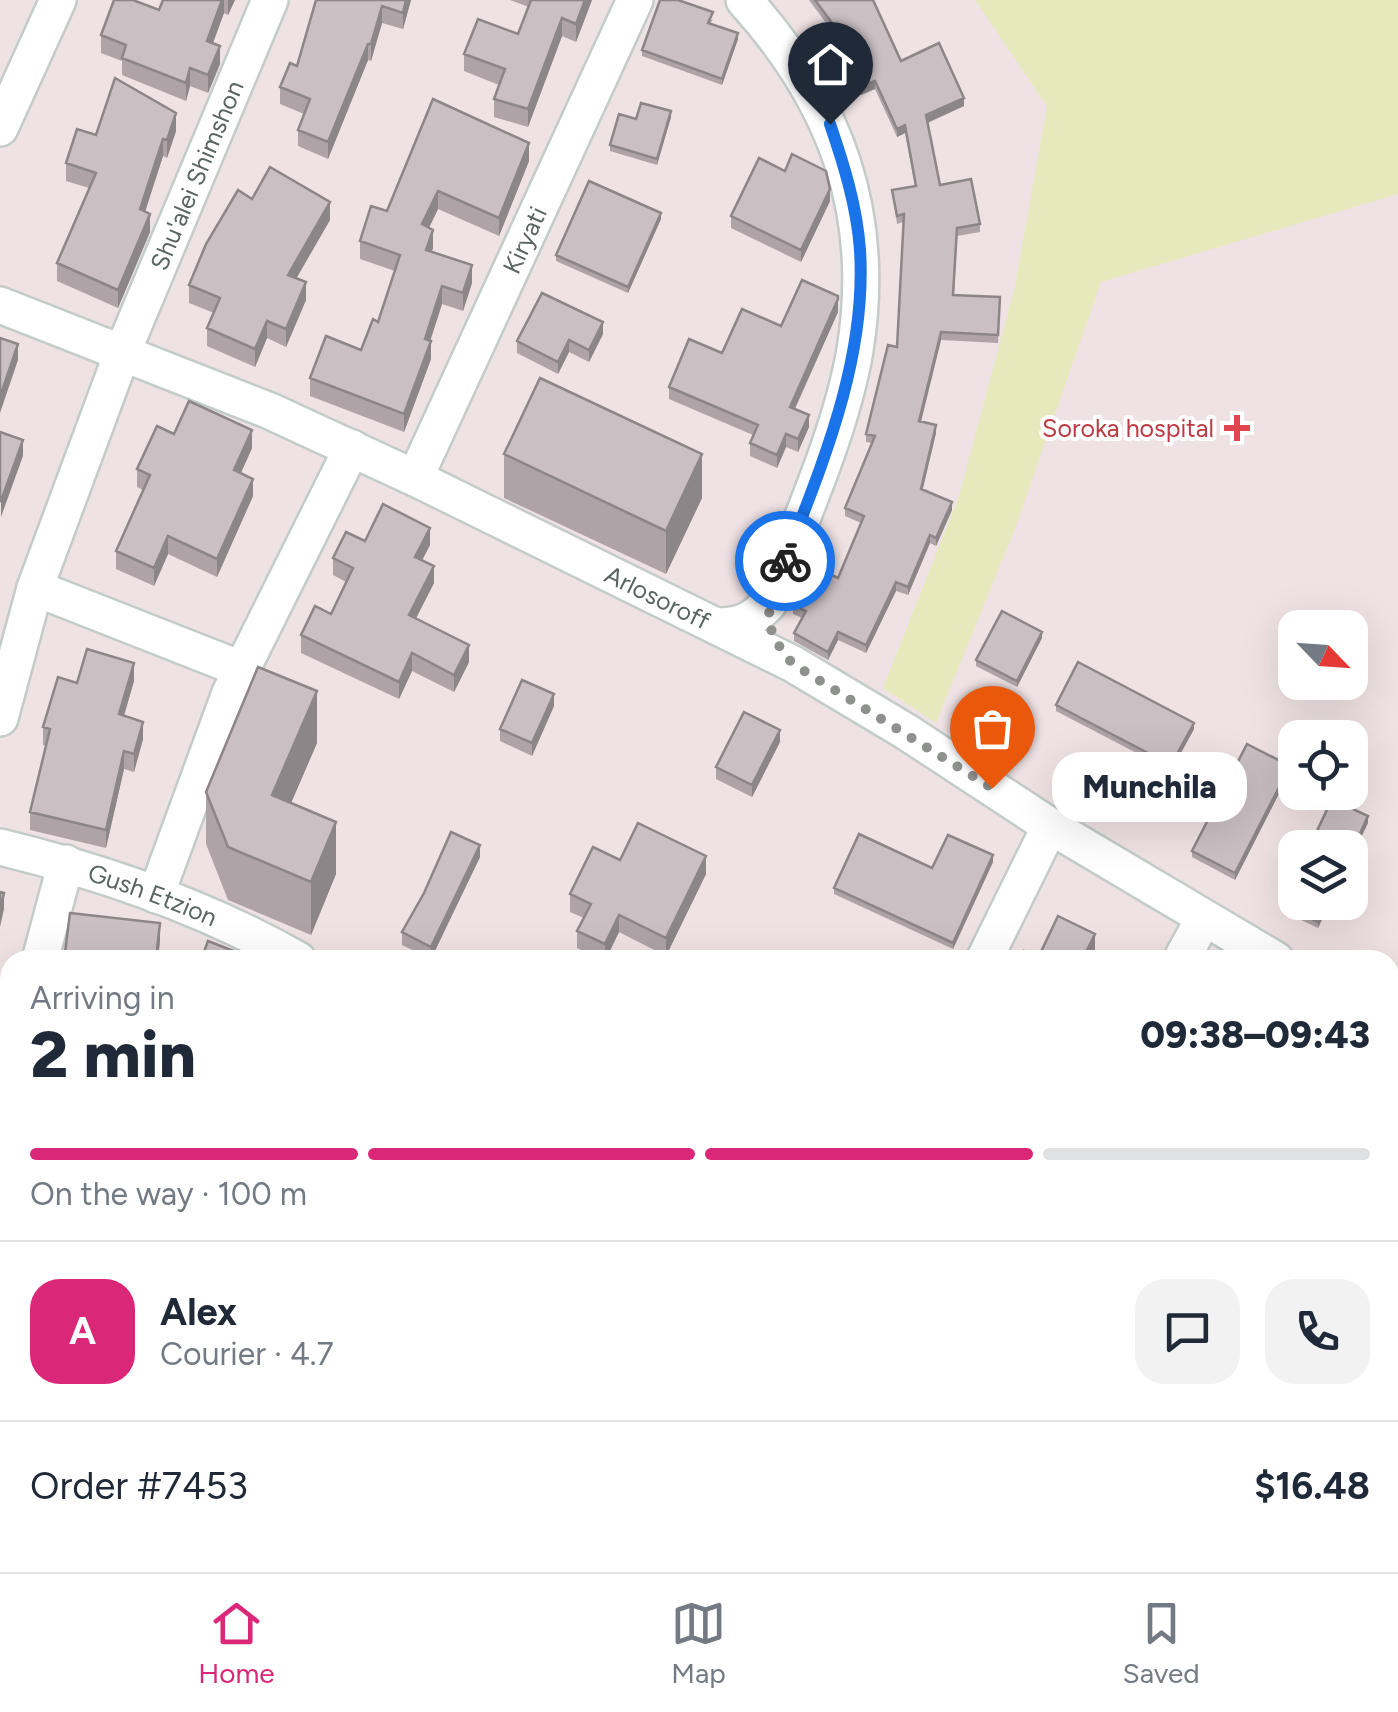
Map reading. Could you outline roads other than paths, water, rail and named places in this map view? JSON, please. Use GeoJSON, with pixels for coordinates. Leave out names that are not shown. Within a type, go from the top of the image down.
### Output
{"type":"FeatureCollection","features":[{"type":"Feature","properties":{"kind":"street"},"geometry":{"type":"LineString","coordinates":[[0,128],[58,0]]}},
{"type":"Feature","properties":{"kind":"street","name":"Shu'alei Shimshon"},"geometry":{"type":"LineString","coordinates":[[0,718],[35,588],[123,351],[270,0]]}},
{"type":"Feature","properties":{"kind":"street","name":"Kiryati"},"geometry":{"type":"LineString","coordinates":[[415,478],[635,0]]}},
{"type":"Feature","properties":{"kind":"street"},"geometry":{"type":"LineString","coordinates":[[716,626],[739,626],[756,617],[769,603],[819,470],[846,384],[860,302],[860,249],[849,180],[830,124],[790,58],[744,0]]}},
{"type":"Feature","properties":{"kind":"street","name":"Arlosoroff"},"geometry":{"type":"LineString","coordinates":[[0,306],[123,351],[352,448],[793,664],[1050,826],[1259,950]]}},
{"type":"Feature","properties":{"kind":"street"},"geometry":{"type":"LineString","coordinates":[[156,895],[241,669],[352,448]]}},
{"type":"Feature","properties":{"kind":"street"},"geometry":{"type":"LineString","coordinates":[[35,588],[241,669]]}},
{"type":"Feature","properties":{"kind":"street"},"geometry":{"type":"LineString","coordinates":[[769,603],[771,637],[793,664]]}},
{"type":"Feature","properties":{"kind":"street"},"geometry":{"type":"LineString","coordinates":[[989,950],[1050,826]]}},
{"type":"Feature","properties":{"kind":"street","name":"Gush Etzion"},"geometry":{"type":"LineString","coordinates":[[0,847],[66,862],[156,895],[241,928],[280,950]]}},
{"type":"Feature","properties":{"kind":"street"},"geometry":{"type":"LineString","coordinates":[[43,950],[66,862]]}},
{"type":"Feature","properties":{"kind":"street"},"geometry":{"type":"LineString","coordinates":[[1186,950],[1204,918]]}},
{"type":"Feature","properties":{"kind":"place","name":"Soroka hospital"},"geometry":{"type":"Point","coordinates":[1237,428]}},
{"type":"Feature","properties":{"kind":"place","name":"Munchila"},"geometry":{"type":"Point","coordinates":[992,788]}}]}
